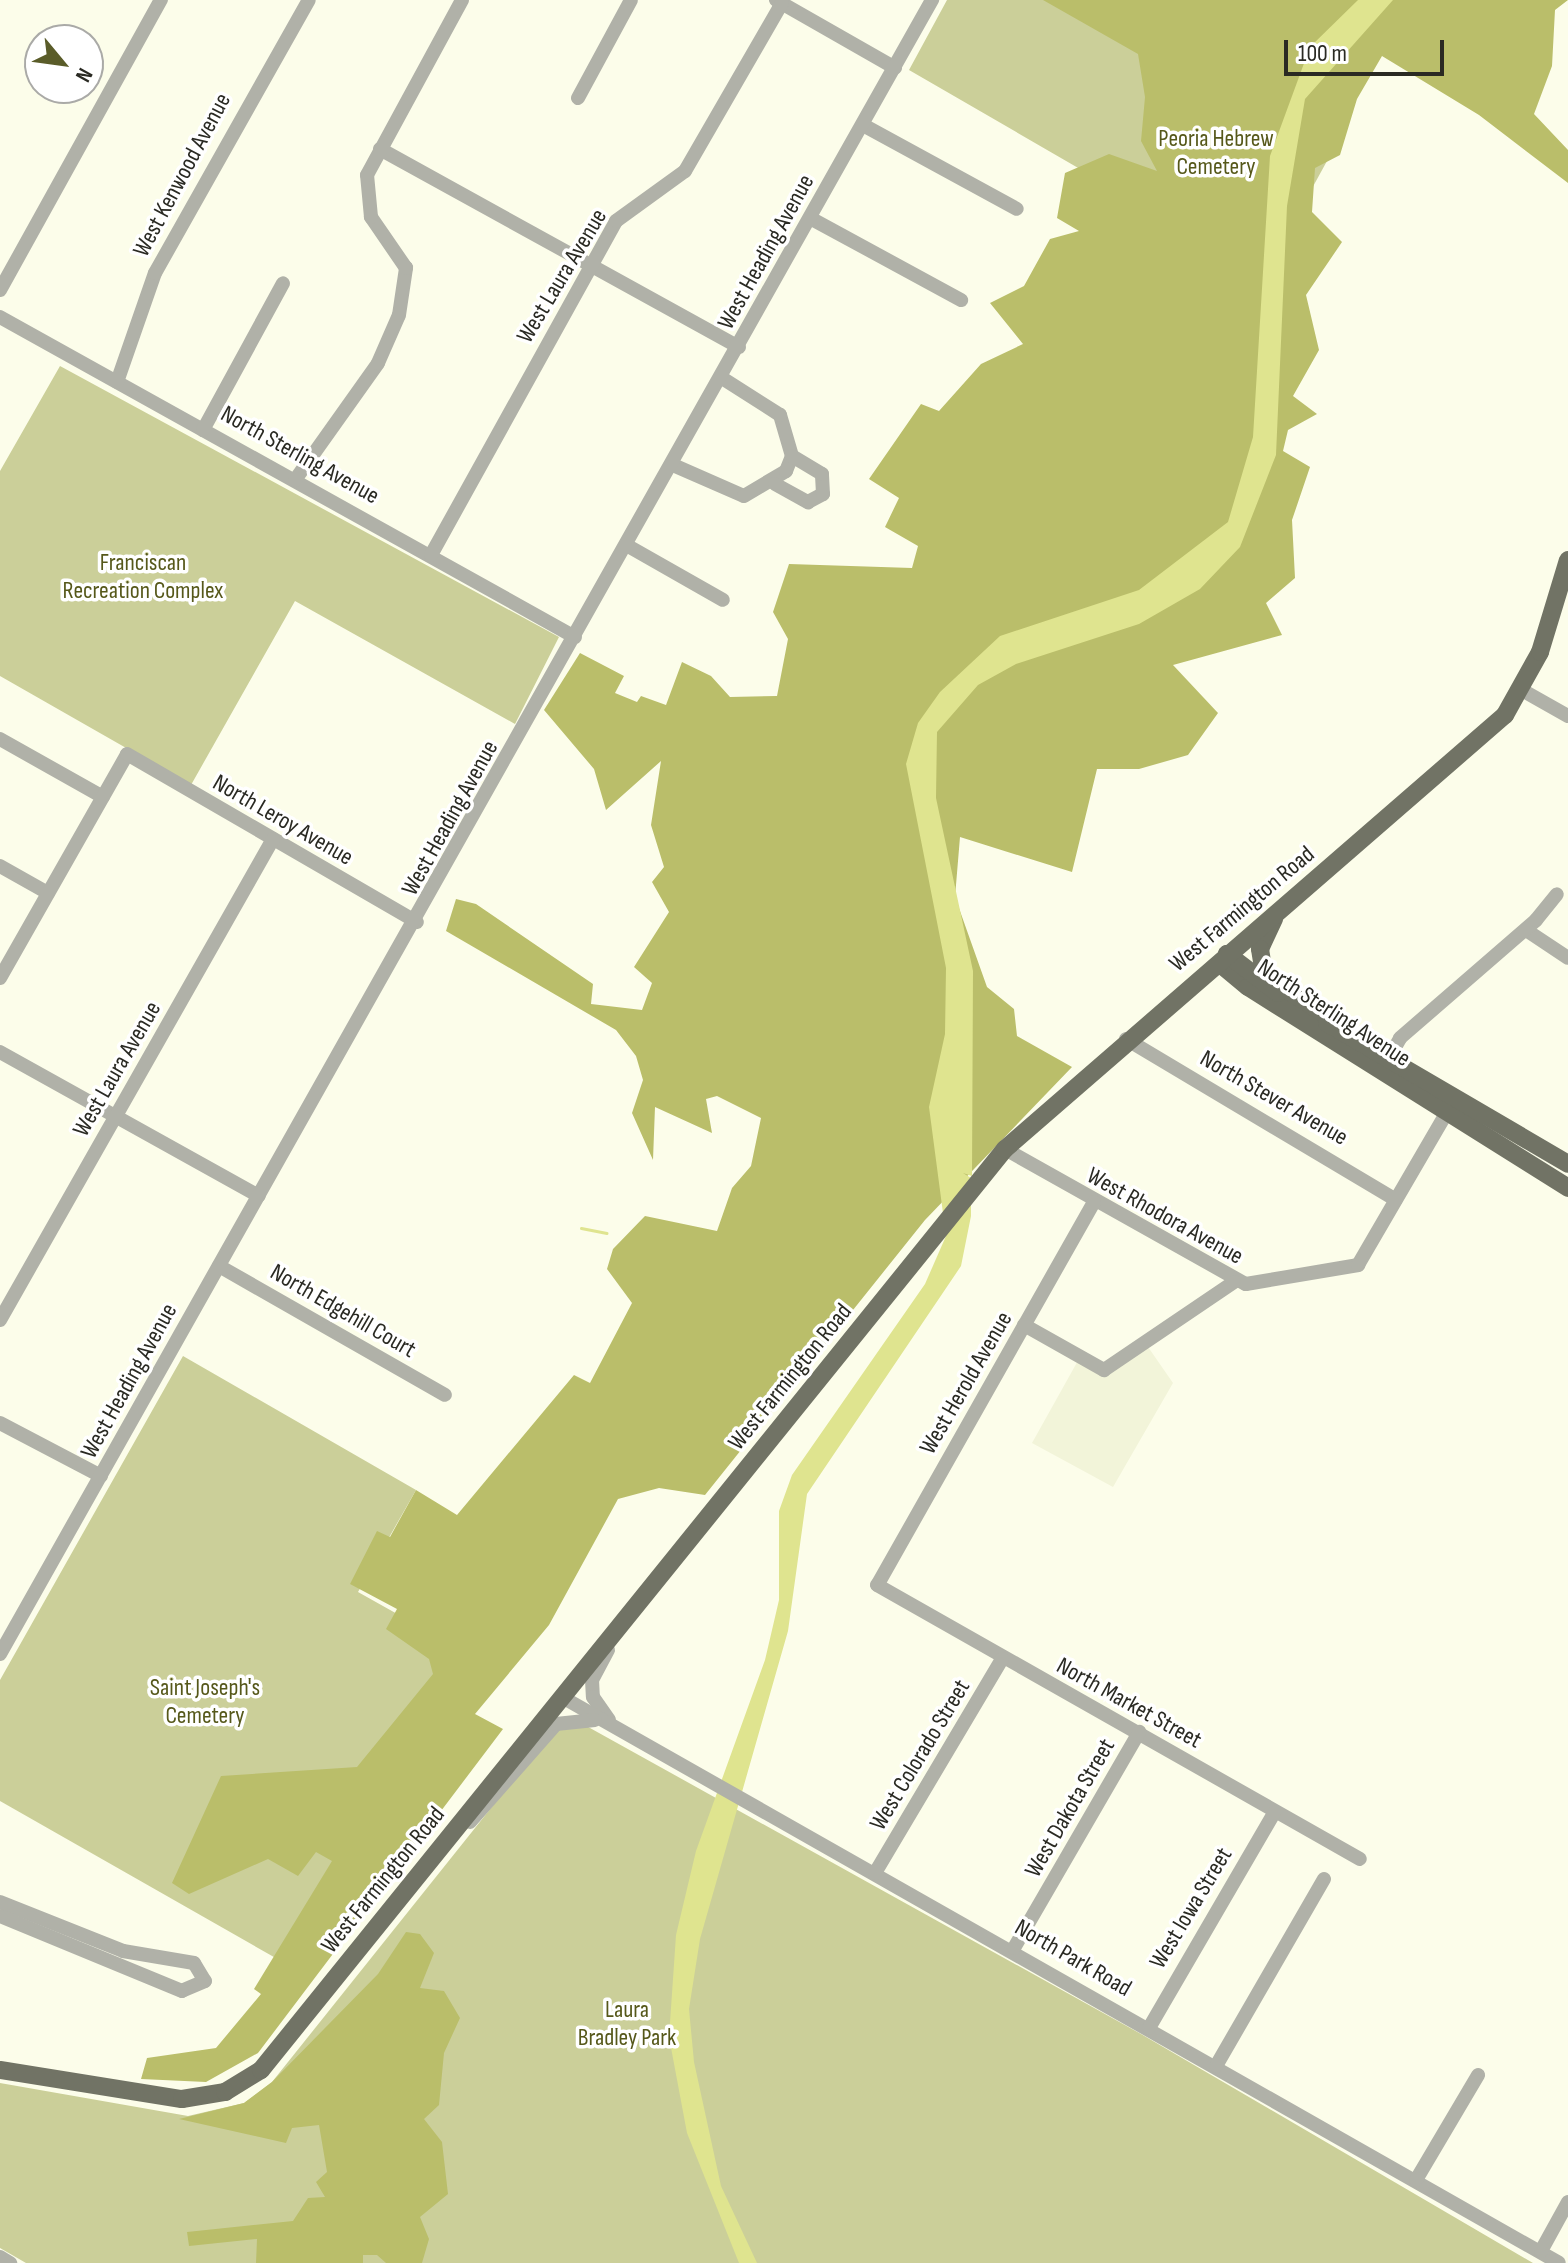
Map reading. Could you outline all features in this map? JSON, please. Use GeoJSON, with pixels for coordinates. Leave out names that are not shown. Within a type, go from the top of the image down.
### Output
{"type":"FeatureCollection","features":[{"type":"Feature","properties":{"kind":"main road","name":"West Farmington Road"},"geometry":{"type":"LineString","coordinates":[[0,2070],[178,2099],[235,2088],[277,2053],[1005,1149],[1126,1039],[1480,742],[1522,690],[1568,560]]}},
{"type":"Feature","properties":{"kind":"main road"},"geometry":{"type":"LineString","coordinates":[[1295,896],[1263,936],[1260,964],[1272,983],[1332,1026]]}},
{"type":"Feature","properties":{"kind":"main road","name":"North Sterling Avenue"},"geometry":{"type":"LineString","coordinates":[[1568,1164],[1456,1096],[1385,1065],[1239,981],[1224,967],[1227,954],[1332,1026],[1385,1065],[1446,1114],[1568,1188]]}},
{"type":"Feature","properties":{"kind":"street"},"geometry":{"type":"LineString","coordinates":[[0,290],[161,0]]}},
{"type":"Feature","properties":{"kind":"street","name":"West Kenwood Avenue"},"geometry":{"type":"LineString","coordinates":[[117,382],[155,273],[309,0]]}},
{"type":"Feature","properties":{"kind":"street"},"geometry":{"type":"LineString","coordinates":[[295,480],[378,363],[407,285],[401,251],[371,217],[365,199],[380,149],[462,0]]}},
{"type":"Feature","properties":{"kind":"street"},"geometry":{"type":"LineString","coordinates":[[578,98],[631,0]]}},
{"type":"Feature","properties":{"kind":"street","name":"West Heading Avenue"},"geometry":{"type":"LineString","coordinates":[[0,1654],[417,922],[932,0]]}},
{"type":"Feature","properties":{"kind":"street"},"geometry":{"type":"LineString","coordinates":[[779,2],[895,68]]}},
{"type":"Feature","properties":{"kind":"street","name":"West Laura Avenue"},"geometry":{"type":"LineString","coordinates":[[431,555],[590,264],[631,207],[685,171],[779,2]]}},
{"type":"Feature","properties":{"kind":"street"},"geometry":{"type":"LineString","coordinates":[[863,125],[1017,209]]}},
{"type":"Feature","properties":{"kind":"street"},"geometry":{"type":"LineString","coordinates":[[380,149],[739,347]]}},
{"type":"Feature","properties":{"kind":"street"},"geometry":{"type":"LineString","coordinates":[[810,218],[961,300]]}},
{"type":"Feature","properties":{"kind":"street"},"geometry":{"type":"LineString","coordinates":[[203,430],[283,283]]}},
{"type":"Feature","properties":{"kind":"street","name":"North Sterling Avenue"},"geometry":{"type":"LineString","coordinates":[[0,317],[575,637]]}},
{"type":"Feature","properties":{"kind":"street"},"geometry":{"type":"LineString","coordinates":[[673,465],[726,494],[775,484],[808,502],[823,494],[822,474],[792,456],[780,415],[722,378]]}},
{"type":"Feature","properties":{"kind":"street"},"geometry":{"type":"LineString","coordinates":[[775,484],[792,456]]}},
{"type":"Feature","properties":{"kind":"street"},"geometry":{"type":"LineString","coordinates":[[628,546],[723,600]]}},
{"type":"Feature","properties":{"kind":"street"},"geometry":{"type":"LineString","coordinates":[[1522,690],[1568,716]]}},
{"type":"Feature","properties":{"kind":"street"},"geometry":{"type":"LineString","coordinates":[[0,739],[103,797],[0,978]]}},
{"type":"Feature","properties":{"kind":"street","name":"North Leroy Avenue"},"geometry":{"type":"LineString","coordinates":[[103,797],[127,754],[417,922]]}},
{"type":"Feature","properties":{"kind":"street","name":"West Laura Avenue"},"geometry":{"type":"LineString","coordinates":[[0,1320],[273,839]]}},
{"type":"Feature","properties":{"kind":"street"},"geometry":{"type":"LineString","coordinates":[[0,866],[48,893]]}},
{"type":"Feature","properties":{"kind":"street"},"geometry":{"type":"LineString","coordinates":[[1385,1065],[1400,1038],[1526,930],[1557,894]]}},
{"type":"Feature","properties":{"kind":"street"},"geometry":{"type":"LineString","coordinates":[[1526,930],[1568,958]]}},
{"type":"Feature","properties":{"kind":"street","name":"North Stever Avenue"},"geometry":{"type":"LineString","coordinates":[[1126,1039],[1396,1200]]}},
{"type":"Feature","properties":{"kind":"street"},"geometry":{"type":"LineString","coordinates":[[0,1052],[259,1196]]}},
{"type":"Feature","properties":{"kind":"street","name":"West Rhodora Avenue"},"geometry":{"type":"LineString","coordinates":[[1005,1149],[1234,1282],[1358,1265],[1456,1096]]}},
{"type":"Feature","properties":{"kind":"street","name":"West Herold Avenue"},"geometry":{"type":"LineString","coordinates":[[877,1585],[1094,1202]]}},
{"type":"Feature","properties":{"kind":"street","name":"North Edgehill Court"},"geometry":{"type":"LineString","coordinates":[[219,1266],[445,1395]]}},
{"type":"Feature","properties":{"kind":"street"},"geometry":{"type":"LineString","coordinates":[[1024,1325],[1104,1370],[1234,1282]]}},
{"type":"Feature","properties":{"kind":"street"},"geometry":{"type":"LineString","coordinates":[[0,1423],[101,1476]]}},
{"type":"Feature","properties":{"kind":"street","name":"North Market Street"},"geometry":{"type":"LineString","coordinates":[[877,1585],[1002,1659],[1139,1732],[1274,1813],[1360,1859]]}},
{"type":"Feature","properties":{"kind":"street"},"geometry":{"type":"LineString","coordinates":[[614,1726],[593,1697],[592,1680],[626,1617]]}},
{"type":"Feature","properties":{"kind":"street","name":"West Colorado Street"},"geometry":{"type":"LineString","coordinates":[[875,1873],[1002,1659]]}},
{"type":"Feature","properties":{"kind":"street","name":"North Park Road"},"geometry":{"type":"LineString","coordinates":[[562,1697],[1014,1948],[1559,2263]]}},
{"type":"Feature","properties":{"kind":"street"},"geometry":{"type":"LineString","coordinates":[[436,1853],[556,1724],[587,1717],[614,1726]]}},
{"type":"Feature","properties":{"kind":"street","name":"West Dakota Street"},"geometry":{"type":"LineString","coordinates":[[1014,1948],[1139,1732]]}},
{"type":"Feature","properties":{"kind":"street","name":"West Iowa Street"},"geometry":{"type":"LineString","coordinates":[[1149,2028],[1274,1813]]}},
{"type":"Feature","properties":{"kind":"street"},"geometry":{"type":"LineString","coordinates":[[1216,2066],[1324,1879]]}},
{"type":"Feature","properties":{"kind":"street"},"geometry":{"type":"LineString","coordinates":[[0,1902],[123,1951],[194,1963],[205,1981],[182,1991],[0,1916]]}},
{"type":"Feature","properties":{"kind":"street"},"geometry":{"type":"LineString","coordinates":[[1416,2180],[1478,2075]]}},
{"type":"Feature","properties":{"kind":"street"},"geometry":{"type":"LineString","coordinates":[[1541,2251],[1568,2202]]}},
{"type":"Feature","properties":{"kind":"street"},"geometry":{"type":"LineString","coordinates":[[0,2257],[10,2263]]}},
{"type":"Feature","properties":{"kind":"shaded area"},"geometry":{"type":"Polygon","coordinates":[[[1358,0],[1393,0],[1305,99],[1287,206],[1276,455],[1240,547],[1200,589],[1139,624],[1016,664],[978,685],[937,732],[936,798],[973,971],[972,1176],[963,1173],[971,1178],[971,1216],[961,1266],[807,1494],[788,1631],[700,1939],[689,2009],[694,2062],[721,2186],[757,2263],[739,2263],[687,2133],[669,2037],[676,1935],[696,1851],[765,1660],[779,1600],[779,1511],[792,1475],[925,1284],[946,1236],[929,1107],[945,1034],[946,968],[906,764],[918,723],[940,692],[1000,636],[1139,590],[1228,522],[1253,437],[1270,156],[1310,47],[1358,0]]]}},
{"type":"Feature","properties":{"kind":"shaded area"},"geometry":{"type":"Polygon","coordinates":[[[1146,1344],[1173,1383],[1113,1487],[1032,1443],[1080,1357],[1104,1370],[1146,1344]]]}},
{"type":"Feature","properties":{"kind":"green space","name":"Peoria Hebrew Cemetery"},"geometry":{"type":"Polygon","coordinates":[[[947,0],[1111,0],[1344,130],[1276,254],[1277,283],[909,70],[947,0]]]}},
{"type":"Feature","properties":{"kind":"green space"},"geometry":{"type":"Polygon","coordinates":[[[1043,0],[1568,0],[1555,10],[1552,66],[1534,114],[1568,150],[1568,183],[1479,115],[1382,56],[1357,99],[1340,155],[1315,168],[1312,212],[1342,242],[1306,295],[1319,350],[1293,396],[1317,414],[1288,430],[1283,451],[1310,467],[1292,520],[1295,578],[1266,603],[1282,635],[1173,665],[1218,713],[1188,755],[1139,769],[1097,769],[1072,872],[960,837],[955,897],[987,987],[1014,1009],[1017,1036],[1072,1067],[925,1220],[705,1495],[659,1488],[618,1499],[549,1625],[475,1714],[503,1729],[258,2053],[206,2082],[141,2079],[147,2058],[216,2048],[261,1994],[254,1989],[332,1861],[316,1852],[298,1876],[268,1859],[189,1894],[172,1883],[221,1776],[357,1767],[433,1674],[429,1659],[386,1629],[397,1609],[350,1584],[377,1531],[390,1537],[416,1490],[457,1515],[574,1375],[590,1383],[632,1303],[607,1269],[613,1249],[645,1216],[717,1231],[732,1188],[751,1166],[761,1118],[717,1096],[706,1099],[712,1133],[655,1107],[653,1160],[632,1113],[643,1080],[636,1056],[616,1030],[446,931],[456,899],[476,904],[593,984],[591,1004],[642,1010],[652,983],[634,967],[669,912],[652,882],[664,867],[651,825],[661,761],[606,810],[594,769],[544,710],[580,653],[624,676],[615,693],[637,702],[641,696],[666,705],[682,662],[711,676],[730,697],[777,696],[788,639],[773,612],[789,564],[912,568],[918,546],[885,527],[899,498],[869,479],[921,404],[939,411],[981,364],[1023,344],[990,303],[1024,286],[1050,239],[1079,231],[1057,218],[1065,173],[1109,154],[1157,171],[1141,141],[1145,97],[1138,54],[1043,0]]]}},
{"type":"Feature","properties":{"kind":"green space","name":"Franciscan Recreation Complex"},"geometry":{"type":"Polygon","coordinates":[[[60,366],[559,637],[515,724],[295,601],[191,785],[0,676],[0,471],[60,366]]]}},
{"type":"Feature","properties":{"kind":"green space","name":"Saint Joseph's Cemetery"},"geometry":{"type":"Polygon","coordinates":[[[183,1356],[416,1490],[358,1592],[465,1652],[288,1965],[0,1801],[0,1680],[183,1356]]]}},
{"type":"Feature","properties":{"kind":"green space","name":"Laura Bradley Park"},"geometry":{"type":"Polygon","coordinates":[[[581,1723],[1141,2034],[1533,2263],[26,2263],[0,2248],[0,2083],[188,2116],[244,2103],[272,2082],[555,1728],[581,1723]]]}},
{"type":"Feature","properties":{"kind":"green space"},"geometry":{"type":"Polygon","coordinates":[[[406,1932],[420,1934],[434,1953],[420,1988],[444,1991],[460,2018],[444,2053],[439,2105],[424,2119],[442,2142],[448,2194],[420,2217],[429,2239],[422,2263],[386,2263],[377,2255],[363,2255],[363,2263],[256,2263],[257,2239],[189,2246],[187,2232],[293,2221],[308,2198],[325,2197],[316,2182],[327,2172],[319,2125],[292,2128],[286,2143],[179,2119],[244,2103],[272,2082],[378,1974],[406,1932]]]}},
{"type":"Feature","properties":{"kind":"waterway"},"geometry":{"type":"LineString","coordinates":[[581,1228],[607,1233]]}}]}
